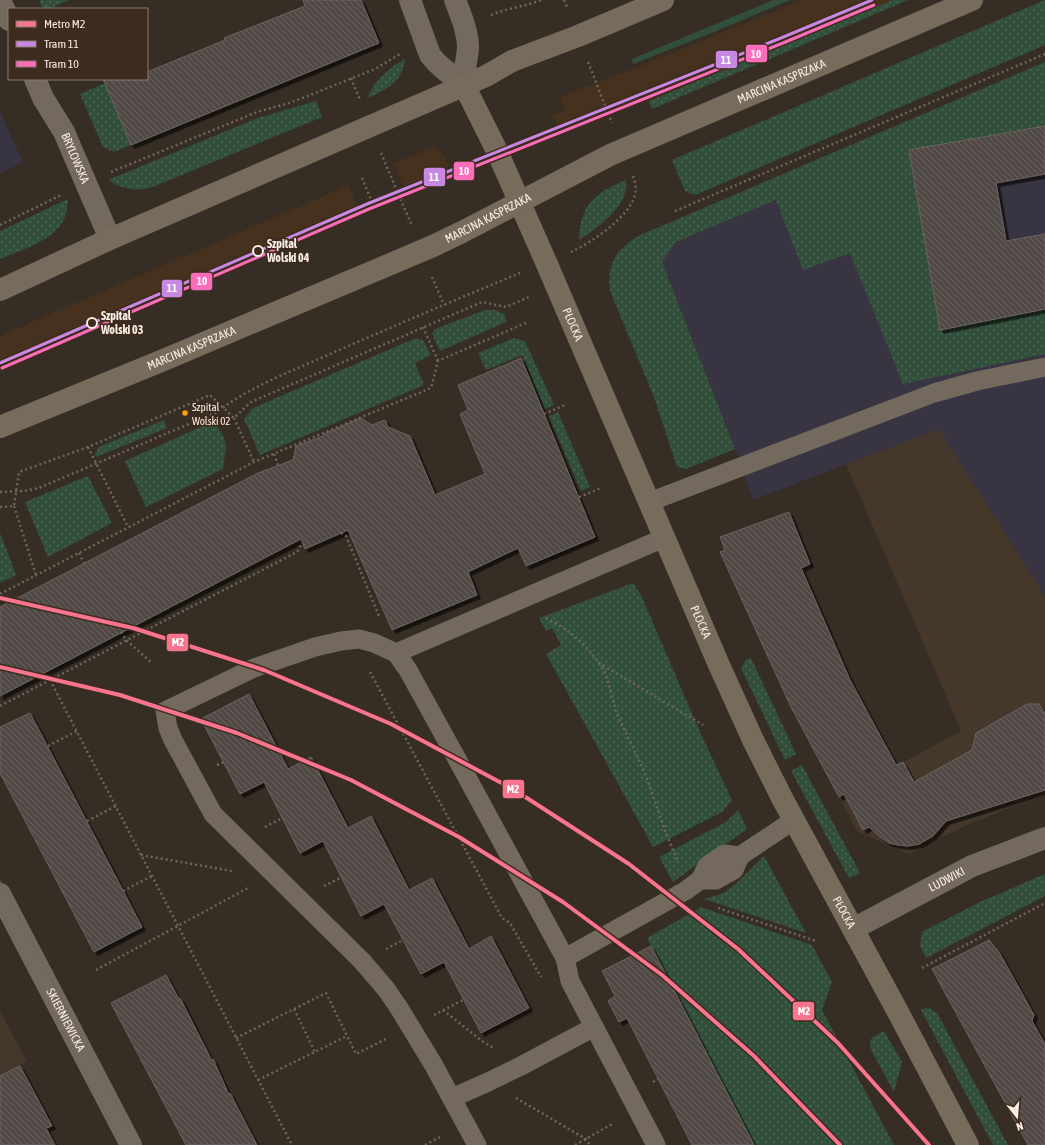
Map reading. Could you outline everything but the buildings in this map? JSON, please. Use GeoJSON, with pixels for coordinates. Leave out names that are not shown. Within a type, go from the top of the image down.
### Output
{"type":"FeatureCollection","features":[{"type":"Feature","properties":{"kind":"main road"},"geometry":{"type":"LineString","coordinates":[[0,290],[110,239],[486,76],[512,61],[578,36],[663,0]]}},
{"type":"Feature","properties":{"kind":"main road","name":"MARCINA KASPRZAKA"},"geometry":{"type":"LineString","coordinates":[[0,427],[173,356],[433,246],[617,152],[972,0]]}},
{"type":"Feature","properties":{"kind":"main road","name":"PŁOCKA"},"geometry":{"type":"LineString","coordinates":[[464,85],[497,151],[520,202],[664,538],[753,740],[794,820],[968,1145]]}},
{"type":"Feature","properties":{"kind":"street"},"geometry":{"type":"LineString","coordinates":[[0,0],[8,18]]}},
{"type":"Feature","properties":{"kind":"street"},"geometry":{"type":"LineString","coordinates":[[410,0],[430,54],[435,62],[464,85]]}},
{"type":"Feature","properties":{"kind":"street"},"geometry":{"type":"LineString","coordinates":[[455,0],[465,26],[468,46],[464,85]]}},
{"type":"Feature","properties":{"kind":"street","name":"BRYLOWSKA"},"geometry":{"type":"LineString","coordinates":[[35,80],[43,98],[64,132],[110,239]]}},
{"type":"Feature","properties":{"kind":"street","name":"LUDWIKI"},"geometry":{"type":"LineString","coordinates":[[853,930],[972,866],[1045,838]]}},
{"type":"Feature","properties":{"kind":"street","name":"SKIERNIEWICKA"},"geometry":{"type":"LineString","coordinates":[[0,894],[131,1145]]}},
{"type":"Feature","properties":{"kind":"lane"},"geometry":{"type":"LineString","coordinates":[[649,502],[934,394],[977,381],[1045,367]]}},
{"type":"Feature","properties":{"kind":"lane"},"geometry":{"type":"LineString","coordinates":[[396,653],[664,538]]}},
{"type":"Feature","properties":{"kind":"lane"},"geometry":{"type":"LineString","coordinates":[[477,1145],[452,1098],[395,1001],[370,970],[213,814],[173,740],[168,728],[165,711],[254,668],[315,647],[358,639],[374,642],[396,653],[408,670],[565,958],[570,980],[656,1145]]}},
{"type":"Feature","properties":{"kind":"lane"},"geometry":{"type":"LineString","coordinates":[[565,958],[685,891],[698,881],[707,866],[724,854],[740,856],[794,820]]}},
{"type":"Feature","properties":{"kind":"lane"},"geometry":{"type":"LineString","coordinates":[[452,1098],[521,1066],[594,1027]]}},
{"type":"Feature","properties":{"kind":"path"},"geometry":{"type":"LineString","coordinates":[[486,17],[497,12],[522,7],[541,0]]}},
{"type":"Feature","properties":{"kind":"path"},"geometry":{"type":"LineString","coordinates":[[564,0],[570,15]]}},
{"type":"Feature","properties":{"kind":"path"},"geometry":{"type":"LineString","coordinates":[[110,172],[244,117],[289,103],[375,69],[404,52]]}},
{"type":"Feature","properties":{"kind":"path"},"geometry":{"type":"LineString","coordinates":[[675,211],[1045,54]]}},
{"type":"Feature","properties":{"kind":"path"},"geometry":{"type":"LineString","coordinates":[[593,73],[610,116]]}},
{"type":"Feature","properties":{"kind":"path"},"geometry":{"type":"LineString","coordinates":[[351,78],[362,104]]}},
{"type":"Feature","properties":{"kind":"path"},"geometry":{"type":"LineString","coordinates":[[380,149],[406,214]]}},
{"type":"Feature","properties":{"kind":"path"},"geometry":{"type":"LineString","coordinates":[[578,249],[607,230],[628,208],[635,195],[636,184],[633,173]]}},
{"type":"Feature","properties":{"kind":"path"},"geometry":{"type":"LineString","coordinates":[[362,178],[375,209]]}},
{"type":"Feature","properties":{"kind":"path"},"geometry":{"type":"LineString","coordinates":[[0,225],[63,194]]}},
{"type":"Feature","properties":{"kind":"path"},"geometry":{"type":"LineString","coordinates":[[0,492],[39,488],[96,464],[217,412],[254,388],[516,274]]}},
{"type":"Feature","properties":{"kind":"path"},"geometry":{"type":"LineString","coordinates":[[436,285],[444,305]]}},
{"type":"Feature","properties":{"kind":"path"},"geometry":{"type":"LineString","coordinates":[[234,418],[251,402],[482,302],[506,307],[536,294]]}},
{"type":"Feature","properties":{"kind":"path"},"geometry":{"type":"LineString","coordinates":[[438,361],[528,322]]}},
{"type":"Feature","properties":{"kind":"path"},"geometry":{"type":"LineString","coordinates":[[0,594],[254,462],[431,388],[438,361],[423,328]]}},
{"type":"Feature","properties":{"kind":"path"},"geometry":{"type":"LineString","coordinates":[[36,575],[14,506],[19,472],[88,447],[210,394],[234,418],[254,462]]}},
{"type":"Feature","properties":{"kind":"path"},"geometry":{"type":"LineString","coordinates":[[544,414],[565,405]]}},
{"type":"Feature","properties":{"kind":"path"},"geometry":{"type":"LineString","coordinates":[[88,447],[128,527]]}},
{"type":"Feature","properties":{"kind":"path"},"geometry":{"type":"LineString","coordinates":[[274,454],[278,465]]}},
{"type":"Feature","properties":{"kind":"path"},"geometry":{"type":"LineString","coordinates":[[579,497],[601,488]]}},
{"type":"Feature","properties":{"kind":"path"},"geometry":{"type":"LineString","coordinates":[[0,507],[14,506]]}},
{"type":"Feature","properties":{"kind":"path"},"geometry":{"type":"LineString","coordinates":[[341,533],[346,536],[382,623]]}},
{"type":"Feature","properties":{"kind":"path"},"geometry":{"type":"LineString","coordinates":[[0,706],[297,552],[302,543]]}},
{"type":"Feature","properties":{"kind":"path"},"geometry":{"type":"LineString","coordinates":[[79,553],[84,563]]}},
{"type":"Feature","properties":{"kind":"path"},"geometry":{"type":"LineString","coordinates":[[546,618],[570,632],[588,648],[606,675],[617,714],[645,773],[674,855],[698,881]]}},
{"type":"Feature","properties":{"kind":"path"},"geometry":{"type":"LineString","coordinates":[[122,632],[126,640],[152,663]]}},
{"type":"Feature","properties":{"kind":"path"},"geometry":{"type":"LineString","coordinates":[[599,663],[703,725]]}},
{"type":"Feature","properties":{"kind":"path"},"geometry":{"type":"LineString","coordinates":[[369,670],[502,918],[510,923],[544,983]]}},
{"type":"Feature","properties":{"kind":"path"},"geometry":{"type":"LineString","coordinates":[[50,680],[292,1145]]}},
{"type":"Feature","properties":{"kind":"path"},"geometry":{"type":"LineString","coordinates":[[48,746],[77,731]]}},
{"type":"Feature","properties":{"kind":"path"},"geometry":{"type":"LineString","coordinates":[[87,821],[116,806]]}},
{"type":"Feature","properties":{"kind":"path"},"geometry":{"type":"LineString","coordinates":[[141,854],[238,872]]}},
{"type":"Feature","properties":{"kind":"path"},"geometry":{"type":"LineString","coordinates":[[123,891],[152,876]]}},
{"type":"Feature","properties":{"kind":"path"},"geometry":{"type":"LineString","coordinates":[[96,970],[247,889]]}},
{"type":"Feature","properties":{"kind":"path"},"geometry":{"type":"LineString","coordinates":[[922,968],[1045,903]]}},
{"type":"Feature","properties":{"kind":"path"},"geometry":{"type":"LineString","coordinates":[[715,907],[816,941]]}},
{"type":"Feature","properties":{"kind":"path"},"geometry":{"type":"LineString","coordinates":[[236,1038],[326,993],[356,1054],[463,1000]]}},
{"type":"Feature","properties":{"kind":"path"},"geometry":{"type":"LineString","coordinates":[[294,1010],[315,1052]]}},
{"type":"Feature","properties":{"kind":"path"},"geometry":{"type":"LineString","coordinates":[[443,1010],[482,1041],[521,1066]]}},
{"type":"Feature","properties":{"kind":"path"},"geometry":{"type":"LineString","coordinates":[[258,1080],[348,1036]]}},
{"type":"Feature","properties":{"kind":"path"},"geometry":{"type":"LineString","coordinates":[[488,1082],[586,1139],[590,1145]]}},
{"type":"Feature","properties":{"kind":"path"},"geometry":{"type":"LineString","coordinates":[[575,1145],[638,1110]]}},
{"type":"Feature","properties":{"kind":"shaded area"},"geometry":{"type":"Polygon","coordinates":[[[802,0],[893,0],[721,72],[561,135],[552,115],[565,110],[560,99],[564,95],[638,67],[802,0]]]}},
{"type":"Feature","properties":{"kind":"shaded area"},"geometry":{"type":"Polygon","coordinates":[[[1045,88],[1045,596],[939,429],[753,500],[735,449],[662,262],[676,242],[1045,88]]]}},
{"type":"Feature","properties":{"kind":"shaded area"},"geometry":{"type":"Polygon","coordinates":[[[0,111],[23,163],[0,173],[0,111]]]}},
{"type":"Feature","properties":{"kind":"shaded area"},"geometry":{"type":"Polygon","coordinates":[[[434,147],[441,152],[446,159],[448,168],[445,182],[407,197],[394,163],[434,147]]]}},
{"type":"Feature","properties":{"kind":"shaded area"},"geometry":{"type":"Polygon","coordinates":[[[349,185],[361,215],[0,372],[0,336],[349,185]]]}},
{"type":"Feature","properties":{"kind":"shaded area"},"geometry":{"type":"Polygon","coordinates":[[[939,428],[1045,596],[1045,796],[1011,807],[963,827],[909,854],[858,832],[839,797],[961,731],[846,464],[939,428]]]}},
{"type":"Feature","properties":{"kind":"shaded area"},"geometry":{"type":"Polygon","coordinates":[[[0,1011],[27,1062],[0,1076],[0,1011]]]}},
{"type":"Feature","properties":{"kind":"green space"},"geometry":{"type":"Polygon","coordinates":[[[39,0],[69,0],[50,8],[43,8],[39,0]]]}},
{"type":"Feature","properties":{"kind":"green space"},"geometry":{"type":"Polygon","coordinates":[[[773,0],[790,0],[633,64],[632,59],[773,0]]]}},
{"type":"Feature","properties":{"kind":"green space"},"geometry":{"type":"Polygon","coordinates":[[[893,0],[908,0],[652,109],[649,101],[893,0]]]}},
{"type":"Feature","properties":{"kind":"green space"},"geometry":{"type":"Polygon","coordinates":[[[1045,0],[1045,45],[695,195],[685,191],[672,160],[1045,0]]]}},
{"type":"Feature","properties":{"kind":"green space"},"geometry":{"type":"Polygon","coordinates":[[[405,59],[404,67],[397,79],[380,92],[367,98],[378,81],[393,66],[405,59]]]}},
{"type":"Feature","properties":{"kind":"green space"},"geometry":{"type":"Polygon","coordinates":[[[1045,62],[1045,126],[909,151],[940,329],[1045,309],[1045,354],[903,384],[850,253],[803,270],[776,200],[676,242],[662,262],[735,449],[686,469],[677,467],[654,397],[610,291],[609,281],[611,265],[618,253],[638,236],[1045,62]]]}},
{"type":"Feature","properties":{"kind":"green space"},"geometry":{"type":"Polygon","coordinates":[[[105,83],[131,145],[114,152],[103,147],[80,94],[105,83]]]}},
{"type":"Feature","properties":{"kind":"green space"},"geometry":{"type":"Polygon","coordinates":[[[316,101],[322,117],[150,188],[128,188],[108,180],[258,118],[316,101]]]}},
{"type":"Feature","properties":{"kind":"green space"},"geometry":{"type":"Polygon","coordinates":[[[626,180],[626,189],[618,207],[595,229],[579,240],[582,217],[591,201],[606,190],[626,180]]]}},
{"type":"Feature","properties":{"kind":"green space"},"geometry":{"type":"Polygon","coordinates":[[[68,199],[65,217],[54,232],[27,248],[0,259],[0,231],[68,199]]]}},
{"type":"Feature","properties":{"kind":"green space"},"geometry":{"type":"Polygon","coordinates":[[[485,310],[495,310],[505,314],[506,322],[440,351],[432,334],[435,329],[485,310]]]}},
{"type":"Feature","properties":{"kind":"green space"},"geometry":{"type":"Polygon","coordinates":[[[416,338],[423,340],[431,355],[415,363],[424,385],[260,455],[244,419],[253,408],[416,338]]]}},
{"type":"Feature","properties":{"kind":"green space"},"geometry":{"type":"Polygon","coordinates":[[[514,338],[525,341],[554,405],[545,409],[522,355],[486,370],[478,353],[514,338]]]}},
{"type":"Feature","properties":{"kind":"green space"},"geometry":{"type":"Polygon","coordinates":[[[558,412],[590,487],[581,491],[549,416],[558,412]]]}},
{"type":"Feature","properties":{"kind":"green space"},"geometry":{"type":"Polygon","coordinates":[[[164,420],[167,428],[96,457],[95,454],[99,447],[164,420]]]}},
{"type":"Feature","properties":{"kind":"green space"},"geometry":{"type":"Polygon","coordinates":[[[214,421],[224,437],[226,447],[223,469],[146,507],[125,461],[214,421]]]}},
{"type":"Feature","properties":{"kind":"green space"},"geometry":{"type":"Polygon","coordinates":[[[88,476],[112,523],[48,557],[25,502],[88,476]]]}},
{"type":"Feature","properties":{"kind":"green space"},"geometry":{"type":"Polygon","coordinates":[[[0,533],[16,575],[0,583],[0,533]]]}},
{"type":"Feature","properties":{"kind":"green space"},"geometry":{"type":"Polygon","coordinates":[[[633,583],[641,595],[700,732],[732,800],[722,812],[653,847],[546,654],[561,645],[552,628],[546,631],[539,618],[633,583]]]}},
{"type":"Feature","properties":{"kind":"green space"},"geometry":{"type":"Polygon","coordinates":[[[751,658],[796,754],[785,760],[741,668],[746,660],[751,658]]]}},
{"type":"Feature","properties":{"kind":"green space"},"geometry":{"type":"Polygon","coordinates":[[[802,765],[860,873],[849,878],[791,771],[802,765]]]}},
{"type":"Feature","properties":{"kind":"green space"},"geometry":{"type":"Polygon","coordinates":[[[738,810],[747,829],[673,882],[659,857],[726,822],[738,810]]]}},
{"type":"Feature","properties":{"kind":"green space"},"geometry":{"type":"Polygon","coordinates":[[[764,856],[806,933],[704,899],[724,893],[736,884],[764,856]]]}},
{"type":"Feature","properties":{"kind":"green space"},"geometry":{"type":"Polygon","coordinates":[[[1045,874],[1045,896],[926,958],[920,946],[922,932],[980,902],[1045,874]]]}},
{"type":"Feature","properties":{"kind":"green space"},"geometry":{"type":"Polygon","coordinates":[[[701,907],[812,945],[832,982],[822,1010],[894,1145],[754,1145],[647,938],[701,907]]]}},
{"type":"Feature","properties":{"kind":"green space"},"geometry":{"type":"Polygon","coordinates":[[[925,1008],[931,1009],[937,1013],[1008,1145],[993,1145],[921,1010],[925,1008]]]}},
{"type":"Feature","properties":{"kind":"green space"},"geometry":{"type":"Polygon","coordinates":[[[884,1031],[902,1062],[894,1092],[870,1046],[872,1038],[884,1031]]]}},
{"type":"Feature","properties":{"kind":"tram line","name":"11"},"geometry":{"type":"LineString","coordinates":[[0,363],[367,204],[872,0]]}},
{"type":"Feature","properties":{"kind":"tram line","name":"10"},"geometry":{"type":"LineString","coordinates":[[2,368],[369,209],[874,5]]}},
{"type":"Feature","properties":{"kind":"tram line"},"geometry":{"type":"LineString","coordinates":[[0,881],[138,1145]]}},
{"type":"Feature","properties":{"kind":"tram line"},"geometry":{"type":"LineString","coordinates":[[0,911],[122,1145]]}},
{"type":"Feature","properties":{"kind":"metro line","name":"M2"},"geometry":{"type":"LineString","coordinates":[[0,598],[133,628],[264,670],[391,724],[513,789],[629,864],[738,949],[838,1043],[929,1145]]}},
{"type":"Feature","properties":{"kind":"metro line","name":"M2"},"geometry":{"type":"LineString","coordinates":[[0,667],[120,695],[237,733],[351,780],[459,837],[563,902],[662,975],[754,1056],[840,1145]]}},
{"type":"Feature","properties":{"kind":"place","name":"Szpital Wolski 04"},"geometry":{"type":"Point","coordinates":[258,251]}},
{"type":"Feature","properties":{"kind":"place","name":"Szpital Wolski 03"},"geometry":{"type":"Point","coordinates":[92,323]}},
{"type":"Feature","properties":{"kind":"place","name":"Szpital Wolski 02"},"geometry":{"type":"Point","coordinates":[185,413]}}]}
